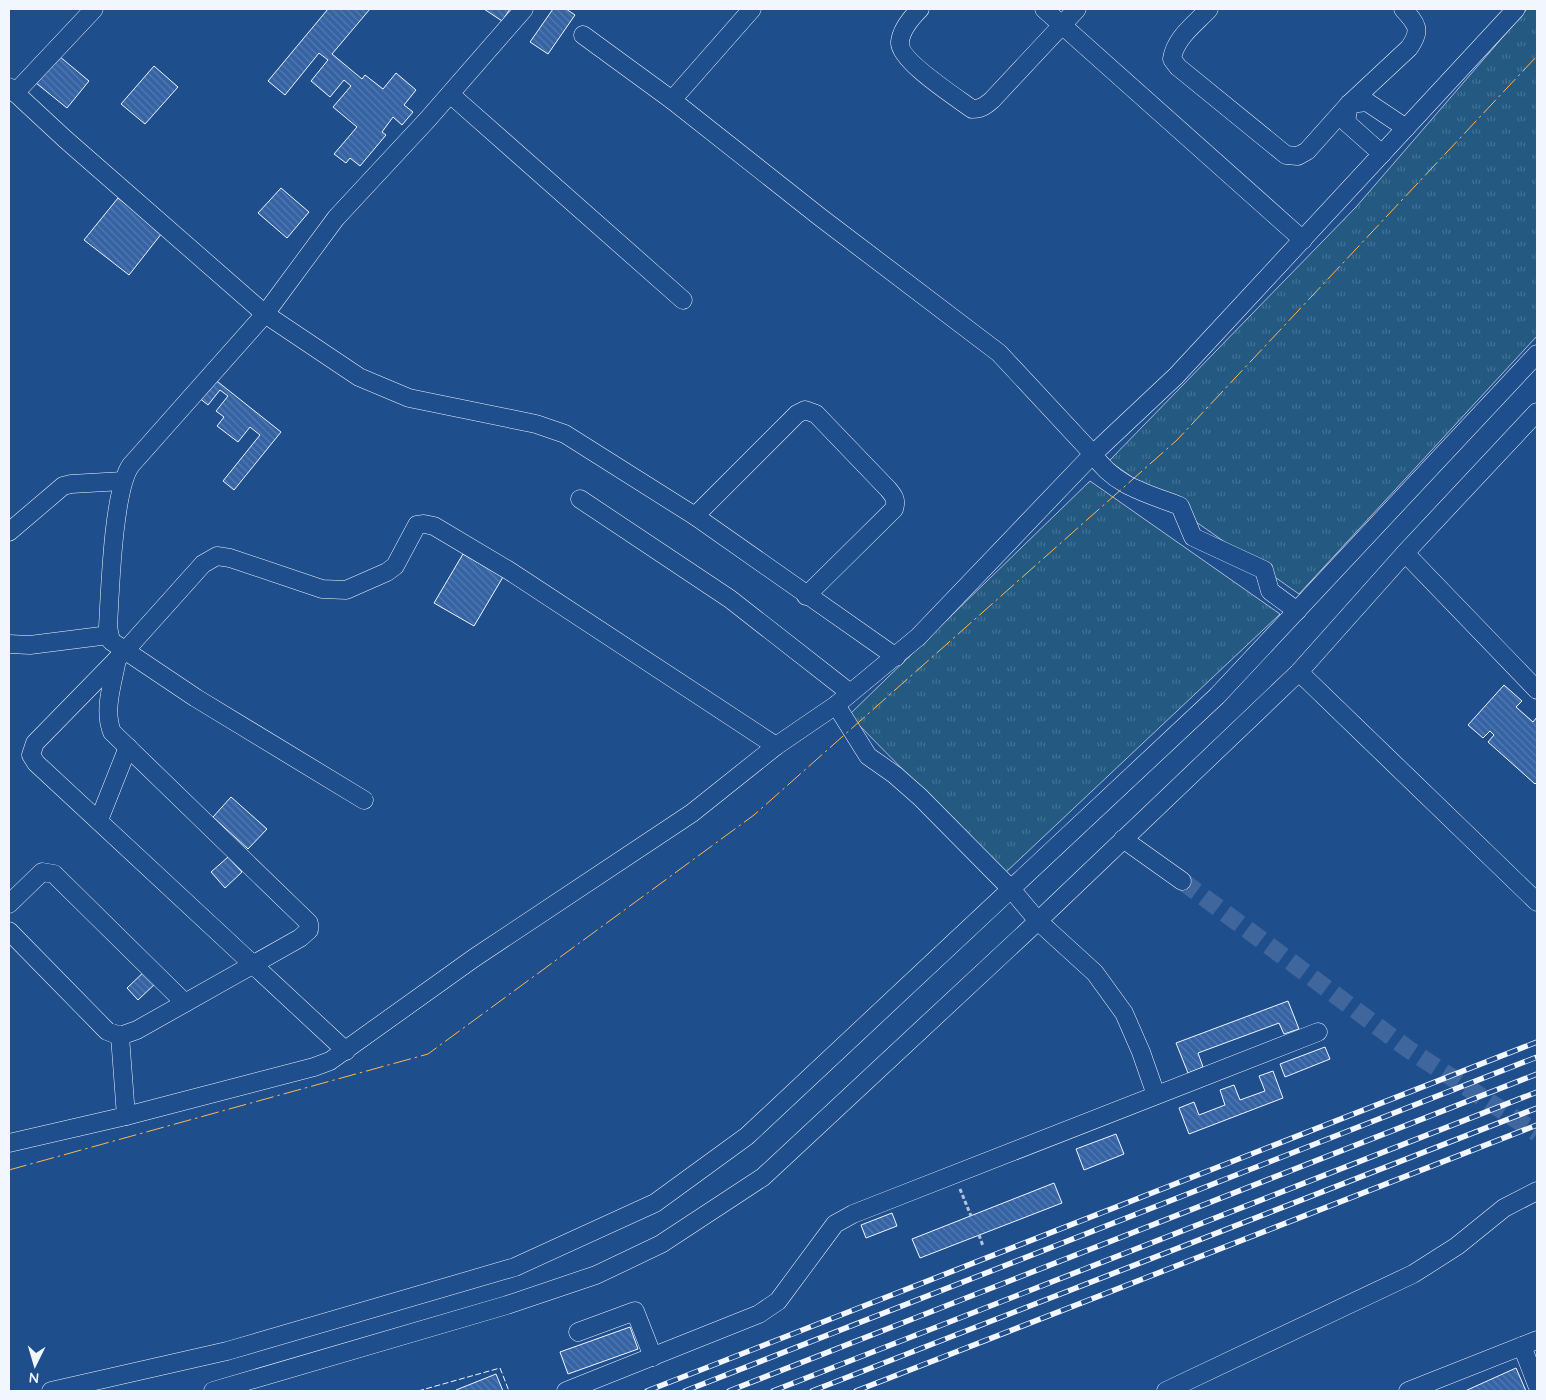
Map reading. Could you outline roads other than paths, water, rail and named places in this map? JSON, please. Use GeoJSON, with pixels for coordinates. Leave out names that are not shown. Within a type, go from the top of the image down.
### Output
{"type":"FeatureCollection","features":[{"type":"Feature","properties":{"kind":"street"},"geometry":{"type":"LineString","coordinates":[[94,9],[12,90],[265,314],[359,377],[388,391],[409,398],[536,424],[565,434],[694,516],[896,657]]}},
{"type":"Feature","properties":{"kind":"street"},"geometry":{"type":"LineString","coordinates":[[364,800],[196,698],[121,655],[111,641],[109,634],[114,539],[123,481],[131,465],[265,314],[336,218],[450,94],[524,9]]}},
{"type":"Feature","properties":{"kind":"street"},"geometry":{"type":"LineString","coordinates":[[672,100],[752,9]]}},
{"type":"Feature","properties":{"kind":"street"},"geometry":{"type":"LineString","coordinates":[[920,9],[902,34],[901,50],[905,56],[938,84],[972,109],[985,107],[1077,9]]}},
{"type":"Feature","properties":{"kind":"street"},"geometry":{"type":"LineString","coordinates":[[1044,9],[1060,25],[1135,88],[1303,240]]}},
{"type":"Feature","properties":{"kind":"street"},"geometry":{"type":"LineString","coordinates":[[1209,9],[1180,39],[1174,48],[1172,59],[1178,67],[1286,155],[1298,156],[1307,151],[1349,104],[1410,48],[1416,39],[1415,22],[1403,9]]}},
{"type":"Feature","properties":{"kind":"street"},"geometry":{"type":"LineString","coordinates":[[9,1143],[126,1116],[314,1067],[346,1051],[474,958],[692,814],[776,746],[836,705],[849,692],[896,657],[918,637],[1093,454],[1176,376],[1516,9]]}},
{"type":"Feature","properties":{"kind":"street"},"geometry":{"type":"LineString","coordinates":[[583,35],[672,100],[813,212],[999,353],[1093,454],[1104,470],[1124,484],[1180,506],[1193,537],[1264,570],[1270,591],[1297,611]]}},
{"type":"Feature","properties":{"kind":"street"},"geometry":{"type":"LineString","coordinates":[[450,94],[683,300]]}},
{"type":"Feature","properties":{"kind":"street"},"geometry":{"type":"LineString","coordinates":[[1349,104],[1367,102],[1406,128]]}},
{"type":"Feature","properties":{"kind":"street"},"geometry":{"type":"LineString","coordinates":[[1349,104],[1346,122],[1382,154]]}},
{"type":"Feature","properties":{"kind":"street"},"geometry":{"type":"LineString","coordinates":[[51,1391],[227,1351],[514,1267],[654,1203],[747,1136],[1012,890],[1217,696],[1537,354]]}},
{"type":"Feature","properties":{"kind":"street"},"geometry":{"type":"LineString","coordinates":[[694,516],[797,414],[804,410],[816,414],[895,496],[896,502],[894,509],[806,596]]}},
{"type":"Feature","properties":{"kind":"street"},"geometry":{"type":"LineString","coordinates":[[213,1391],[507,1305],[596,1275],[661,1244],[763,1177],[1038,921],[1299,672],[1405,553],[1537,412]]}},
{"type":"Feature","properties":{"kind":"street"},"geometry":{"type":"LineString","coordinates":[[9,532],[63,486],[123,481]]}},
{"type":"Feature","properties":{"kind":"street"},"geometry":{"type":"LineString","coordinates":[[580,500],[730,599],[849,692]]}},
{"type":"Feature","properties":{"kind":"street"},"geometry":{"type":"LineString","coordinates":[[346,1051],[36,763],[31,755],[35,743],[121,655],[203,564],[211,558],[230,558],[322,589],[346,590],[387,572],[395,566],[401,559],[412,531],[417,525],[424,524],[447,532],[502,566],[776,746]]}},
{"type":"Feature","properties":{"kind":"street"},"geometry":{"type":"LineString","coordinates":[[1405,553],[1537,690]]}},
{"type":"Feature","properties":{"kind":"street"},"geometry":{"type":"LineString","coordinates":[[9,644],[30,645],[109,634]]}},
{"type":"Feature","properties":{"kind":"street"},"geometry":{"type":"LineString","coordinates":[[9,932],[107,1031],[120,1036],[137,1030],[252,963],[305,935],[309,930],[309,923],[112,732],[108,717],[121,655]]}},
{"type":"Feature","properties":{"kind":"street"},"geometry":{"type":"LineString","coordinates":[[1299,672],[1537,902]]}},
{"type":"Feature","properties":{"kind":"street"},"geometry":{"type":"LineString","coordinates":[[836,705],[868,756],[920,797],[1012,890],[1038,921],[1095,973],[1124,1013],[1141,1052],[1156,1095]]}},
{"type":"Feature","properties":{"kind":"street"},"geometry":{"type":"LineString","coordinates":[[99,820],[128,747]]}},
{"type":"Feature","properties":{"kind":"street"},"geometry":{"type":"LineString","coordinates":[[1123,839],[1182,881]]}},
{"type":"Feature","properties":{"kind":"street"},"geometry":{"type":"LineString","coordinates":[[9,904],[42,872],[54,874],[185,1003]]}},
{"type":"Feature","properties":{"kind":"street"},"geometry":{"type":"LineString","coordinates":[[566,1391],[759,1314],[778,1301],[835,1224],[853,1214],[1318,1032]]}},
{"type":"Feature","properties":{"kind":"street"},"geometry":{"type":"LineString","coordinates":[[120,1036],[126,1116]]}},
{"type":"Feature","properties":{"kind":"street"},"geometry":{"type":"LineString","coordinates":[[1166,1391],[1413,1274],[1457,1246],[1504,1208],[1537,1191]]}},
{"type":"Feature","properties":{"kind":"street"},"geometry":{"type":"LineString","coordinates":[[578,1332],[635,1311],[653,1357]]}},
{"type":"Feature","properties":{"kind":"street"},"geometry":{"type":"LineString","coordinates":[[1408,1391],[1530,1343],[1537,1384]]}},
{"type":"Feature","properties":{"kind":"tunnel"},"geometry":{"type":"LineString","coordinates":[[1182,881],[1408,1049],[1537,1133]]}},
{"type":"Feature","properties":{"kind":"railway"},"geometry":{"type":"LineString","coordinates":[[647,1391],[1537,1042]]}},
{"type":"Feature","properties":{"kind":"railway"},"geometry":{"type":"LineString","coordinates":[[685,1391],[1537,1057]]}},
{"type":"Feature","properties":{"kind":"railway"},"geometry":{"type":"LineString","coordinates":[[729,1391],[1537,1074]]}},
{"type":"Feature","properties":{"kind":"railway"},"geometry":{"type":"LineString","coordinates":[[773,1391],[1537,1092]]}},
{"type":"Feature","properties":{"kind":"railway"},"geometry":{"type":"LineString","coordinates":[[812,1391],[1537,1108]]}},
{"type":"Feature","properties":{"kind":"railway"},"geometry":{"type":"LineString","coordinates":[[856,1391],[1537,1125]]}}]}
